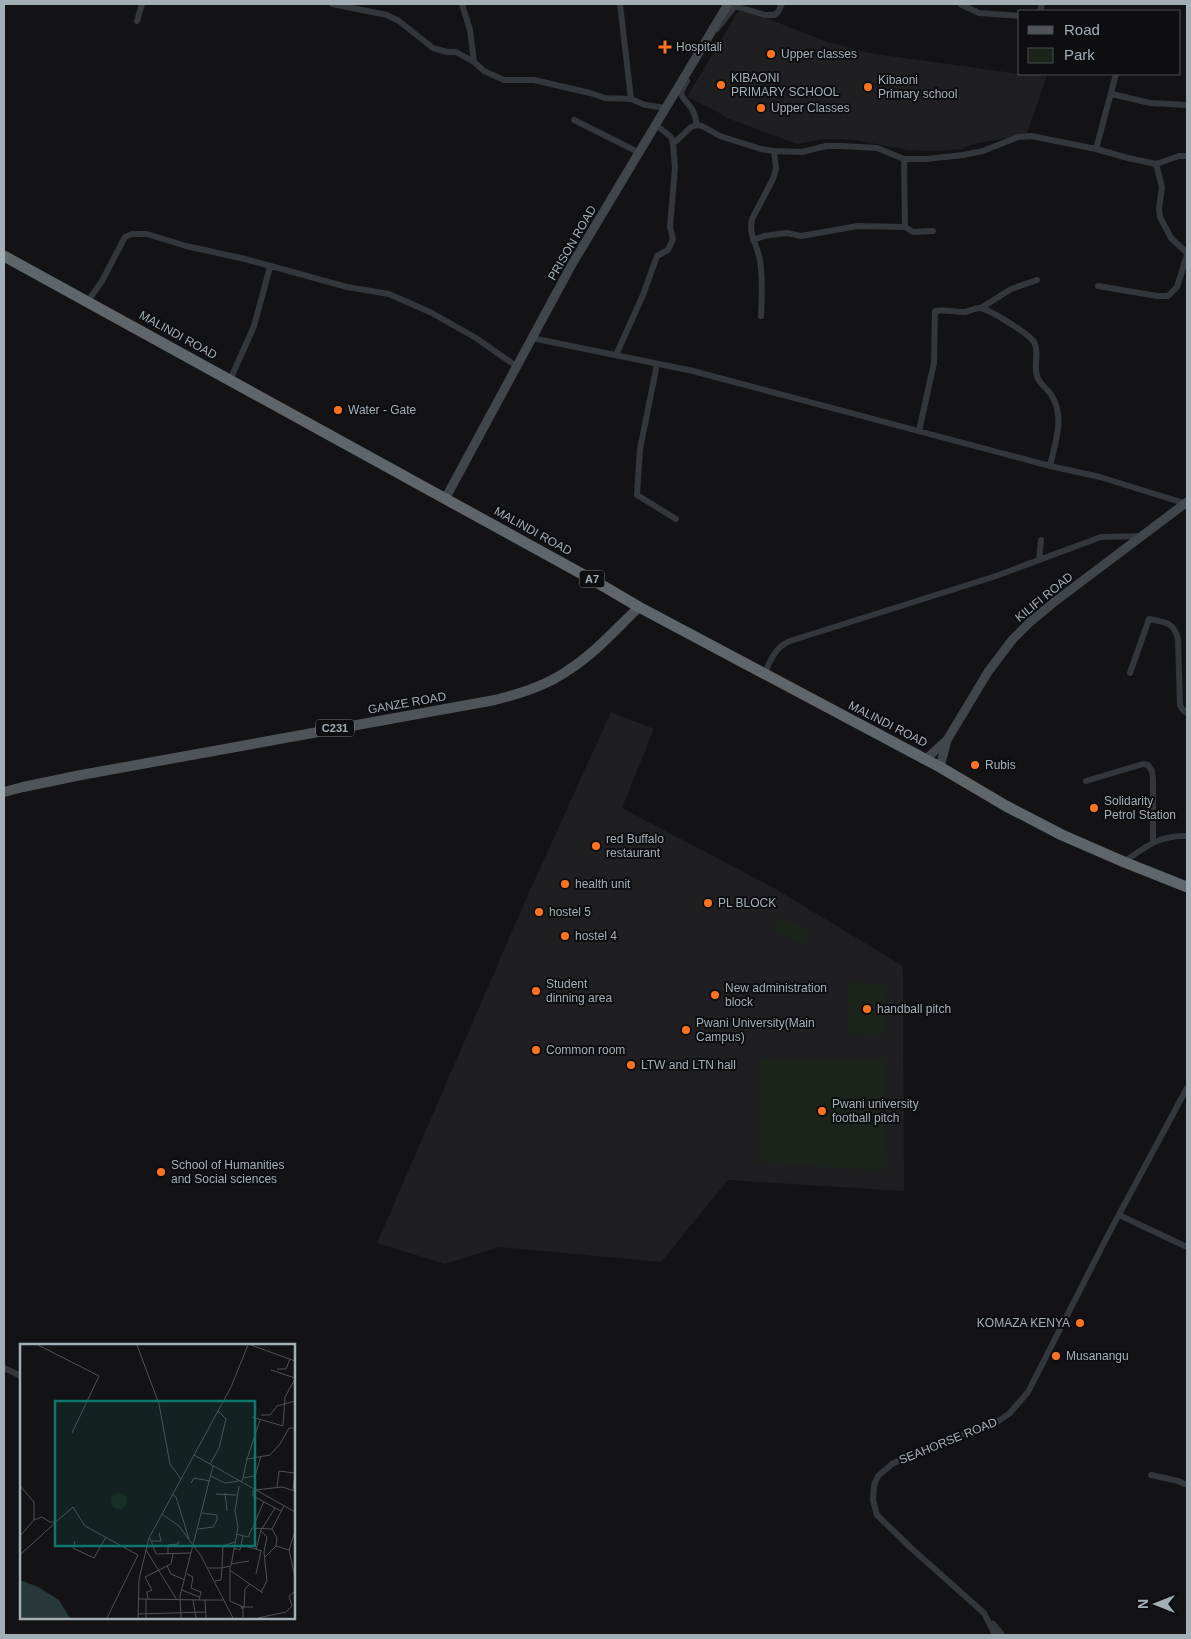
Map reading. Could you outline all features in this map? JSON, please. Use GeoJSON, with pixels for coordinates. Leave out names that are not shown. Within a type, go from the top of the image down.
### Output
{"type":"FeatureCollection","features":[{"type":"Feature","properties":{"kind":"highway","name":"MALINDI ROAD"},"geometry":{"type":"LineString","coordinates":[[4,256],[594,580],[639,607],[926,759],[1006,806],[1038,823],[1124,862],[1187,887]]}},
{"type":"Feature","properties":{"kind":"main road","name":"GANZE ROAD"},"geometry":{"type":"LineString","coordinates":[[4,792],[23,786],[80,775],[495,700],[521,693],[547,682],[572,668],[639,607]]}},
{"type":"Feature","properties":{"kind":"street"},"geometry":{"type":"LineString","coordinates":[[137,21],[142,4]]}},
{"type":"Feature","properties":{"kind":"street"},"geometry":{"type":"LineString","coordinates":[[332,4],[387,15],[400,21],[433,48],[447,52],[456,52],[474,62],[484,71],[504,80],[534,80],[605,98],[631,99],[645,105],[667,108]]}},
{"type":"Feature","properties":{"kind":"street"},"geometry":{"type":"LineString","coordinates":[[462,4],[470,30],[474,62]]}},
{"type":"Feature","properties":{"kind":"street"},"geometry":{"type":"LineString","coordinates":[[620,4],[631,99]]}},
{"type":"Feature","properties":{"kind":"street","name":"PRISON ROAD"},"geometry":{"type":"LineString","coordinates":[[445,499],[571,266],[728,4]]}},
{"type":"Feature","properties":{"kind":"street"},"geometry":{"type":"LineString","coordinates":[[697,125],[693,110],[681,97],[681,93],[717,29],[735,6],[774,15],[782,4]]}},
{"type":"Feature","properties":{"kind":"street"},"geometry":{"type":"LineString","coordinates":[[960,4],[979,13],[1018,16]]}},
{"type":"Feature","properties":{"kind":"street"},"geometry":{"type":"LineString","coordinates":[[1096,149],[1116,75]]}},
{"type":"Feature","properties":{"kind":"street"},"geometry":{"type":"LineString","coordinates":[[1112,94],[1150,103],[1187,103]]}},
{"type":"Feature","properties":{"kind":"street"},"geometry":{"type":"LineString","coordinates":[[574,120],[640,153]]}},
{"type":"Feature","properties":{"kind":"street"},"geometry":{"type":"LineString","coordinates":[[616,355],[643,295],[657,256],[668,250],[673,239],[670,227],[676,167],[673,144],[671,137],[656,125]]}},
{"type":"Feature","properties":{"kind":"street"},"geometry":{"type":"LineString","coordinates":[[673,144],[691,127],[697,125],[720,136],[761,149],[774,151],[802,152],[826,146],[850,146],[878,148],[904,159],[963,155],[983,151],[1018,137],[1031,136],[1096,149],[1156,164],[1179,156],[1187,156]]}},
{"type":"Feature","properties":{"kind":"street"},"geometry":{"type":"LineString","coordinates":[[761,316],[763,282],[760,258],[750,226],[773,179],[776,169],[774,151]]}},
{"type":"Feature","properties":{"kind":"street"},"geometry":{"type":"LineString","coordinates":[[904,159],[905,227]]}},
{"type":"Feature","properties":{"kind":"street"},"geometry":{"type":"LineString","coordinates":[[1098,286],[1157,296],[1168,296],[1177,287],[1187,254],[1171,238],[1160,217],[1159,209],[1162,187],[1156,164]]}},
{"type":"Feature","properties":{"kind":"street"},"geometry":{"type":"LineString","coordinates":[[753,240],[764,236],[787,233],[801,236],[858,226],[905,227],[913,232],[933,231]]}},
{"type":"Feature","properties":{"kind":"street"},"geometry":{"type":"LineString","coordinates":[[88,301],[102,281],[125,237],[132,234],[147,234],[186,246],[245,259],[347,287],[389,294],[432,313],[476,338],[516,366]]}},
{"type":"Feature","properties":{"kind":"street"},"geometry":{"type":"LineString","coordinates":[[230,380],[254,326],[270,267]]}},
{"type":"Feature","properties":{"kind":"street"},"geometry":{"type":"LineString","coordinates":[[919,431],[934,363],[934,311],[951,310],[964,312],[981,308],[1011,289],[1037,280]]}},
{"type":"Feature","properties":{"kind":"street"},"geometry":{"type":"LineString","coordinates":[[981,308],[1015,326],[1033,341],[1037,350],[1036,373],[1039,382],[1053,397],[1059,414],[1050,466]]}},
{"type":"Feature","properties":{"kind":"street"},"geometry":{"type":"LineString","coordinates":[[532,338],[693,371],[830,409],[1050,466],[1100,477],[1186,503]]}},
{"type":"Feature","properties":{"kind":"street"},"geometry":{"type":"LineString","coordinates":[[657,364],[640,449],[637,494],[676,519]]}},
{"type":"Feature","properties":{"kind":"street","name":"KILIFI ROAD"},"geometry":{"type":"LineString","coordinates":[[940,767],[947,740],[988,672],[1012,640],[1053,603],[1186,503]]}},
{"type":"Feature","properties":{"kind":"street"},"geometry":{"type":"LineString","coordinates":[[764,674],[773,654],[778,648],[790,641],[996,576],[1101,537],[1143,536]]}},
{"type":"Feature","properties":{"kind":"street"},"geometry":{"type":"LineString","coordinates":[[1039,560],[1041,540]]}},
{"type":"Feature","properties":{"kind":"street"},"geometry":{"type":"LineString","coordinates":[[1130,673],[1149,619],[1171,625],[1176,632],[1178,640],[1180,705],[1187,713]]}},
{"type":"Feature","properties":{"kind":"street","name":"KILIFI ROAD"},"geometry":{"type":"LineString","coordinates":[[926,759],[947,740]]}},
{"type":"Feature","properties":{"kind":"street"},"geometry":{"type":"LineString","coordinates":[[1086,781],[1143,764],[1148,765],[1152,771],[1153,779],[1153,842]]}},
{"type":"Feature","properties":{"kind":"street"},"geometry":{"type":"LineString","coordinates":[[1124,862],[1153,842],[1171,836],[1187,836]]}},
{"type":"Feature","properties":{"kind":"street","name":"SEAHORSE ROAD"},"geometry":{"type":"LineString","coordinates":[[995,1635],[984,1613],[877,1515],[873,1500],[874,1485],[878,1476],[892,1464],[926,1448],[997,1422],[1010,1413],[1028,1392],[1187,1088]]}},
{"type":"Feature","properties":{"kind":"street"},"geometry":{"type":"LineString","coordinates":[[1119,1215],[1187,1247]]}},
{"type":"Feature","properties":{"kind":"street"},"geometry":{"type":"LineString","coordinates":[[4,1368],[20,1376]]}},
{"type":"Feature","properties":{"kind":"street"},"geometry":{"type":"LineString","coordinates":[[1152,1475],[1187,1485]]}},
{"type":"Feature","properties":{"kind":"street"},"geometry":{"type":"LineString","coordinates":[[984,1613],[1002,1635]]}},
{"type":"Feature","properties":{"kind":"shaded area","name":"Kibaoni Primary school"},"geometry":{"type":"Polygon","coordinates":[[[740,8],[828,42],[869,53],[1018,75],[1047,76],[1026,136],[973,144],[962,149],[937,151],[909,150],[854,140],[825,139],[797,144],[727,118],[687,97],[740,8]]]}},
{"type":"Feature","properties":{"kind":"shaded area","name":"Pwani University(Main Campus)"},"geometry":{"type":"Polygon","coordinates":[[[611,712],[654,729],[622,808],[774,888],[903,966],[904,1191],[728,1180],[661,1262],[499,1247],[445,1264],[377,1243],[527,897],[611,712]]]}},
{"type":"Feature","properties":{"kind":"green space"},"geometry":{"type":"Polygon","coordinates":[[[779,916],[810,930],[804,944],[773,930],[779,916]]]}},
{"type":"Feature","properties":{"kind":"green space","name":"handball pitch"},"geometry":{"type":"Polygon","coordinates":[[[847,982],[884,985],[886,1035],[850,1034],[847,982]]]}},
{"type":"Feature","properties":{"kind":"green space","name":"Pwani university football pitch"},"geometry":{"type":"Polygon","coordinates":[[[884,1058],[886,1171],[759,1162],[760,1060],[884,1058]]]}},
{"type":"Feature","properties":{"kind":"place","name":"Hospitali"},"geometry":{"type":"Point","coordinates":[665,47]}},
{"type":"Feature","properties":{"kind":"place","name":"Upper classes"},"geometry":{"type":"Point","coordinates":[771,54]}},
{"type":"Feature","properties":{"kind":"place","name":"KIBAONI PRIMARY SCHOOL"},"geometry":{"type":"Point","coordinates":[721,85]}},
{"type":"Feature","properties":{"kind":"place","name":"Kibaoni Primary school"},"geometry":{"type":"Point","coordinates":[868,87]}},
{"type":"Feature","properties":{"kind":"place","name":"Upper Classes"},"geometry":{"type":"Point","coordinates":[761,108]}},
{"type":"Feature","properties":{"kind":"place","name":"Water - Gate"},"geometry":{"type":"Point","coordinates":[338,410]}},
{"type":"Feature","properties":{"kind":"place","name":"Rubis"},"geometry":{"type":"Point","coordinates":[975,765]}},
{"type":"Feature","properties":{"kind":"place","name":"Solidarity Petrol Station"},"geometry":{"type":"Point","coordinates":[1094,808]}},
{"type":"Feature","properties":{"kind":"place","name":"red Buffalo restaurant"},"geometry":{"type":"Point","coordinates":[596,846]}},
{"type":"Feature","properties":{"kind":"place","name":"health unit"},"geometry":{"type":"Point","coordinates":[565,884]}},
{"type":"Feature","properties":{"kind":"place","name":"PL BLOCK"},"geometry":{"type":"Point","coordinates":[708,903]}},
{"type":"Feature","properties":{"kind":"place","name":"hostel 5"},"geometry":{"type":"Point","coordinates":[539,912]}},
{"type":"Feature","properties":{"kind":"place","name":"hostel 4"},"geometry":{"type":"Point","coordinates":[565,936]}},
{"type":"Feature","properties":{"kind":"place","name":"Student dinning area"},"geometry":{"type":"Point","coordinates":[536,991]}},
{"type":"Feature","properties":{"kind":"place","name":"New administration block"},"geometry":{"type":"Point","coordinates":[715,995]}},
{"type":"Feature","properties":{"kind":"place","name":"handball pitch"},"geometry":{"type":"Point","coordinates":[867,1009]}},
{"type":"Feature","properties":{"kind":"place","name":"Pwani University(Main Campus)"},"geometry":{"type":"Point","coordinates":[686,1030]}},
{"type":"Feature","properties":{"kind":"place","name":"Common room"},"geometry":{"type":"Point","coordinates":[536,1050]}},
{"type":"Feature","properties":{"kind":"place","name":"LTW and LTN hall"},"geometry":{"type":"Point","coordinates":[631,1065]}},
{"type":"Feature","properties":{"kind":"place","name":"Pwani university football pitch"},"geometry":{"type":"Point","coordinates":[822,1111]}},
{"type":"Feature","properties":{"kind":"place","name":"School of Humanities and Social sciences"},"geometry":{"type":"Point","coordinates":[161,1172]}},
{"type":"Feature","properties":{"kind":"place","name":"KOMAZA KENYA"},"geometry":{"type":"Point","coordinates":[1080,1323]}},
{"type":"Feature","properties":{"kind":"place","name":"Musanangu"},"geometry":{"type":"Point","coordinates":[1056,1356]}}]}
